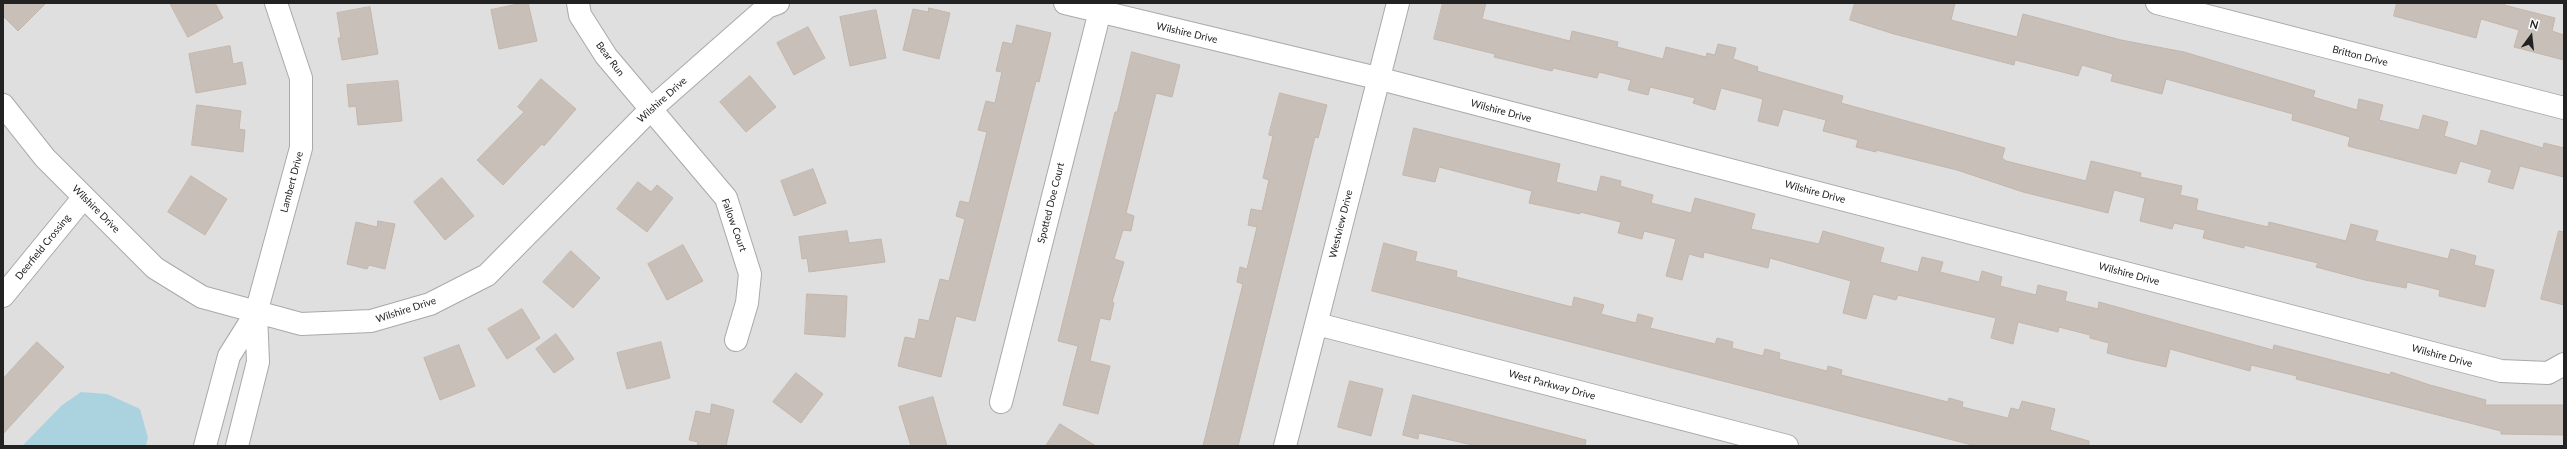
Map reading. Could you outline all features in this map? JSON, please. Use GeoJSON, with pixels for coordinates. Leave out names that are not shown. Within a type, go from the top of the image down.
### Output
{"type":"FeatureCollection","features":[{"type":"Feature","properties":{"kind":"street","name":"Lambert Drive"},"geometry":{"type":"LineString","coordinates":[[205,446],[229,356],[256,313],[301,148],[301,78],[276,3]]}},
{"type":"Feature","properties":{"kind":"street","name":"Bear Run"},"geometry":{"type":"LineString","coordinates":[[578,3],[580,15],[606,56],[651,109]]}},
{"type":"Feature","properties":{"kind":"street","name":"Wilshire Drive"},"geometry":{"type":"LineString","coordinates":[[3,105],[44,158],[155,268],[202,297],[256,313],[301,324],[371,321],[430,304],[487,275],[651,109],[768,7],[778,3]]}},
{"type":"Feature","properties":{"kind":"street","name":"Wilshire Drive"},"geometry":{"type":"LineString","coordinates":[[1065,3],[1101,8],[1377,78],[2501,371],[2548,373],[2564,364]]}},
{"type":"Feature","properties":{"kind":"street","name":"Westview Drive"},"geometry":{"type":"LineString","coordinates":[[1285,446],[1317,324],[1377,78],[1398,3]]}},
{"type":"Feature","properties":{"kind":"street","name":"Britton Drive"},"geometry":{"type":"LineString","coordinates":[[2157,3],[2564,108]]}},
{"type":"Feature","properties":{"kind":"street","name":"Spotted Doe Court"},"geometry":{"type":"LineString","coordinates":[[1001,402],[1101,8]]}},
{"type":"Feature","properties":{"kind":"street","name":"Fallow Court"},"geometry":{"type":"LineString","coordinates":[[651,109],[726,198],[750,274],[747,304],[736,340]]}},
{"type":"Feature","properties":{"kind":"street","name":"Deerfield Crossing"},"geometry":{"type":"LineString","coordinates":[[3,296],[84,197]]}},
{"type":"Feature","properties":{"kind":"street","name":"Lambert Drive"},"geometry":{"type":"LineString","coordinates":[[237,446],[258,362],[256,313]]}},
{"type":"Feature","properties":{"kind":"street","name":"West Parkway Drive"},"geometry":{"type":"LineString","coordinates":[[1317,324],[1787,446]]}},
{"type":"Feature","properties":{"kind":"shaded area"},"geometry":{"type":"Polygon","coordinates":[[[3,3],[2564,3],[2564,446],[146,446],[148,438],[61,406],[22,446],[3,446],[3,3]]]}},
{"type":"Feature","properties":{"kind":"water"},"geometry":{"type":"Polygon","coordinates":[[[81,392],[107,394],[140,409],[148,438],[146,446],[22,446],[61,406],[81,392]]]}},
{"type":"Feature","properties":{"kind":"building"},"geometry":{"type":"Polygon","coordinates":[[[3,3],[46,3],[18,31],[3,16],[3,3]]]}},
{"type":"Feature","properties":{"kind":"building"},"geometry":{"type":"Polygon","coordinates":[[[170,3],[215,3],[223,18],[188,37],[170,3]]]}},
{"type":"Feature","properties":{"kind":"building"},"geometry":{"type":"Polygon","coordinates":[[[528,3],[537,41],[499,49],[491,10],[528,3]]]}},
{"type":"Feature","properties":{"kind":"building"},"geometry":{"type":"Polygon","coordinates":[[[1443,3],[1486,3],[1482,19],[1570,41],[1572,31],[1618,42],[1617,47],[1663,59],[1666,47],[1706,57],[1707,53],[1715,55],[1718,44],[1736,48],[1733,59],[1758,67],[1757,71],[1843,96],[1841,103],[2005,148],[2002,158],[2006,161],[2086,181],[2091,161],[2141,173],[2140,177],[2182,186],[2180,195],[2198,199],[2196,210],[2268,227],[2269,222],[2346,241],[2351,224],[2378,231],[2375,241],[2448,259],[2451,249],[2476,256],[2474,265],[2494,270],[2485,307],[2439,296],[2440,290],[2407,282],[2406,288],[2365,280],[2316,267],[2318,263],[2244,245],[2244,248],[2203,238],[2205,230],[2174,223],[2172,229],[2140,221],[2145,198],[2114,190],[2108,213],[2023,192],[1957,170],[1876,150],[1876,152],[1856,147],[1858,140],[1823,131],[1826,120],[1783,109],[1778,126],[1758,121],[1763,99],[1721,88],[1715,110],[1693,103],[1695,98],[1650,87],[1648,95],[1628,90],[1631,80],[1599,72],[1597,78],[1553,68],[1552,71],[1494,57],[1495,54],[1434,39],[1443,3]]]}},
{"type":"Feature","properties":{"kind":"building"},"geometry":{"type":"Polygon","coordinates":[[[1855,3],[1955,3],[1951,20],[2017,37],[2023,14],[2121,40],[2184,52],[2315,91],[2313,97],[2357,110],[2359,99],[2383,105],[2379,120],[2419,130],[2423,115],[2448,122],[2444,136],[2477,146],[2481,130],[2543,148],[2544,143],[2564,148],[2564,177],[2520,166],[2513,189],[2488,182],[2492,170],[2460,161],[2456,174],[2348,146],[2350,137],[2292,120],[2293,114],[2166,79],[2162,94],[2111,81],[2113,74],[2082,65],[2078,76],[2015,60],[2014,65],[1894,34],[1850,20],[1855,3]]]}},
{"type":"Feature","properties":{"kind":"building"},"geometry":{"type":"Polygon","coordinates":[[[2397,3],[2505,3],[2504,5],[2555,18],[2552,31],[2564,35],[2564,60],[2514,47],[2519,30],[2481,19],[2476,38],[2394,16],[2397,3]]]}},
{"type":"Feature","properties":{"kind":"building"},"geometry":{"type":"Polygon","coordinates":[[[370,7],[378,54],[342,60],[338,38],[341,38],[337,13],[370,7]]]}},
{"type":"Feature","properties":{"kind":"building"},"geometry":{"type":"Polygon","coordinates":[[[929,8],[950,13],[939,59],[903,50],[913,9],[928,12],[929,8]]]}},
{"type":"Feature","properties":{"kind":"building"},"geometry":{"type":"Polygon","coordinates":[[[876,10],[886,58],[850,66],[840,17],[876,10]]]}},
{"type":"Feature","properties":{"kind":"building"},"geometry":{"type":"Polygon","coordinates":[[[1017,25],[1051,33],[1039,82],[1036,81],[975,321],[956,316],[941,377],[898,366],[905,337],[915,339],[919,319],[929,321],[940,279],[949,281],[965,219],[956,216],[960,201],[969,203],[987,132],[978,130],[986,101],[995,103],[1002,72],[996,71],[1003,42],[1012,44],[1017,25]]]}},
{"type":"Feature","properties":{"kind":"building"},"geometry":{"type":"Polygon","coordinates":[[[808,27],[825,58],[794,75],[777,43],[808,27]]]}},
{"type":"Feature","properties":{"kind":"building"},"geometry":{"type":"Polygon","coordinates":[[[230,46],[233,64],[242,62],[246,84],[196,93],[189,54],[230,46]]]}},
{"type":"Feature","properties":{"kind":"building"},"geometry":{"type":"Polygon","coordinates":[[[1132,52],[1180,65],[1172,97],[1156,93],[1126,213],[1134,216],[1131,231],[1123,230],[1114,259],[1124,262],[1112,302],[1114,303],[1110,320],[1100,318],[1090,361],[1110,366],[1098,414],[1063,405],[1078,346],[1058,341],[1115,112],[1117,112],[1132,52]]]}},
{"type":"Feature","properties":{"kind":"building"},"geometry":{"type":"Polygon","coordinates":[[[750,76],[776,107],[746,132],[720,102],[750,76]]]}},
{"type":"Feature","properties":{"kind":"building"},"geometry":{"type":"Polygon","coordinates":[[[541,79],[576,109],[544,146],[542,144],[503,185],[477,160],[524,112],[518,107],[541,79]]]}},
{"type":"Feature","properties":{"kind":"building"},"geometry":{"type":"Polygon","coordinates":[[[398,81],[402,121],[358,125],[356,106],[349,107],[347,85],[398,81]]]}},
{"type":"Feature","properties":{"kind":"building"},"geometry":{"type":"Polygon","coordinates":[[[1280,93],[1327,105],[1318,138],[1315,137],[1238,446],[1203,446],[1243,284],[1237,282],[1240,267],[1247,269],[1257,227],[1248,225],[1251,209],[1262,211],[1269,180],[1263,178],[1273,136],[1269,135],[1280,93]]]}},
{"type":"Feature","properties":{"kind":"building"},"geometry":{"type":"Polygon","coordinates":[[[197,105],[241,111],[239,129],[245,130],[243,152],[192,145],[197,105]]]}},
{"type":"Feature","properties":{"kind":"building"},"geometry":{"type":"Polygon","coordinates":[[[1414,128],[1560,164],[1556,182],[1597,192],[1601,176],[1621,181],[1620,186],[1653,195],[1651,203],[1691,213],[1695,198],[1755,214],[1751,229],[1819,244],[1823,231],[1884,248],[1880,262],[1918,272],[1922,257],[1943,262],[1940,272],[1979,282],[1982,271],[2002,277],[2000,286],[2036,295],[2038,285],[2067,292],[2065,301],[2098,309],[2099,302],[2273,350],[2274,345],[2390,375],[2391,372],[2430,385],[2486,400],[2485,405],[2564,405],[2564,435],[2501,434],[2501,431],[2296,379],[2297,376],[2251,365],[2250,371],[2170,349],[2166,367],[2107,353],[2109,343],[2090,338],[2090,335],[2059,327],[2058,332],[2018,322],[2013,344],[1991,338],[1996,318],[1898,295],[1896,300],[1873,294],[1866,319],[1843,313],[1851,281],[1770,258],[1768,268],[1704,252],[1703,258],[1689,254],[1682,280],[1666,276],[1676,239],[1644,231],[1642,239],[1618,233],[1621,222],[1580,212],[1580,214],[1529,203],[1532,191],[1439,167],[1435,182],[1403,175],[1414,128]]]}},
{"type":"Feature","properties":{"kind":"building"},"geometry":{"type":"Polygon","coordinates":[[[813,169],[826,203],[794,216],[781,181],[813,169]]]}},
{"type":"Feature","properties":{"kind":"building"},"geometry":{"type":"Polygon","coordinates":[[[191,176],[227,199],[205,235],[168,212],[191,176]]]}},
{"type":"Feature","properties":{"kind":"building"},"geometry":{"type":"Polygon","coordinates":[[[442,178],[474,216],[445,240],[414,202],[442,178]]]}},
{"type":"Feature","properties":{"kind":"building"},"geometry":{"type":"Polygon","coordinates":[[[638,182],[651,192],[657,185],[673,198],[647,232],[617,209],[638,182]]]}},
{"type":"Feature","properties":{"kind":"building"},"geometry":{"type":"Polygon","coordinates":[[[378,221],[395,224],[385,269],[369,265],[367,269],[347,264],[356,222],[377,227],[378,221]]]}},
{"type":"Feature","properties":{"kind":"building"},"geometry":{"type":"Polygon","coordinates":[[[847,231],[849,243],[881,239],[885,262],[809,272],[807,258],[802,259],[799,237],[847,231]]]}},
{"type":"Feature","properties":{"kind":"building"},"geometry":{"type":"Polygon","coordinates":[[[2559,231],[2564,232],[2564,305],[2541,299],[2559,231]]]}},
{"type":"Feature","properties":{"kind":"building"},"geometry":{"type":"Polygon","coordinates":[[[1384,243],[1417,252],[1415,261],[1457,271],[1456,277],[1572,307],[1574,297],[1604,305],[1601,314],[1636,323],[1638,314],[1653,318],[1650,328],[1715,344],[1717,338],[1733,342],[1732,348],[1763,356],[1765,349],[1780,353],[1779,359],[1827,371],[1828,366],[1842,370],[1841,375],[1948,402],[1949,398],[1963,402],[1962,407],[2008,418],[2011,408],[2019,410],[2022,401],[2055,409],[2050,430],[2089,441],[2089,446],[1976,446],[1372,291],[1384,243]]]}},
{"type":"Feature","properties":{"kind":"building"},"geometry":{"type":"Polygon","coordinates":[[[683,245],[703,281],[667,300],[648,264],[683,245]]]}},
{"type":"Feature","properties":{"kind":"building"},"geometry":{"type":"Polygon","coordinates":[[[571,251],[600,278],[573,308],[543,282],[571,251]]]}},
{"type":"Feature","properties":{"kind":"building"},"geometry":{"type":"Polygon","coordinates":[[[807,294],[847,296],[845,337],[805,334],[807,294]]]}},
{"type":"Feature","properties":{"kind":"building"},"geometry":{"type":"Polygon","coordinates":[[[522,309],[540,338],[507,359],[488,329],[522,309]]]}},
{"type":"Feature","properties":{"kind":"building"},"geometry":{"type":"Polygon","coordinates":[[[556,334],[574,359],[554,373],[536,349],[556,334]]]}},
{"type":"Feature","properties":{"kind":"building"},"geometry":{"type":"Polygon","coordinates":[[[37,342],[64,367],[3,434],[3,379],[37,342]]]}},
{"type":"Feature","properties":{"kind":"building"},"geometry":{"type":"Polygon","coordinates":[[[661,342],[670,378],[627,389],[617,353],[661,342]]]}},
{"type":"Feature","properties":{"kind":"building"},"geometry":{"type":"Polygon","coordinates":[[[459,345],[475,386],[440,400],[424,358],[459,345]]]}},
{"type":"Feature","properties":{"kind":"building"},"geometry":{"type":"Polygon","coordinates":[[[796,373],[823,394],[801,423],[773,402],[796,373]]]}},
{"type":"Feature","properties":{"kind":"building"},"geometry":{"type":"Polygon","coordinates":[[[1350,381],[1383,389],[1371,436],[1338,427],[1350,381]]]}},
{"type":"Feature","properties":{"kind":"building"},"geometry":{"type":"Polygon","coordinates":[[[1413,395],[1586,440],[1585,446],[1477,446],[1419,433],[1418,439],[1403,435],[1413,395]]]}},
{"type":"Feature","properties":{"kind":"building"},"geometry":{"type":"Polygon","coordinates":[[[933,397],[947,446],[911,446],[899,407],[933,397]]]}},
{"type":"Feature","properties":{"kind":"building"},"geometry":{"type":"Polygon","coordinates":[[[712,404],[734,410],[726,446],[697,446],[698,442],[689,440],[696,411],[710,414],[712,404]]]}},
{"type":"Feature","properties":{"kind":"building"},"geometry":{"type":"Polygon","coordinates":[[[1060,424],[1096,446],[1046,446],[1060,424]]]}}]}
